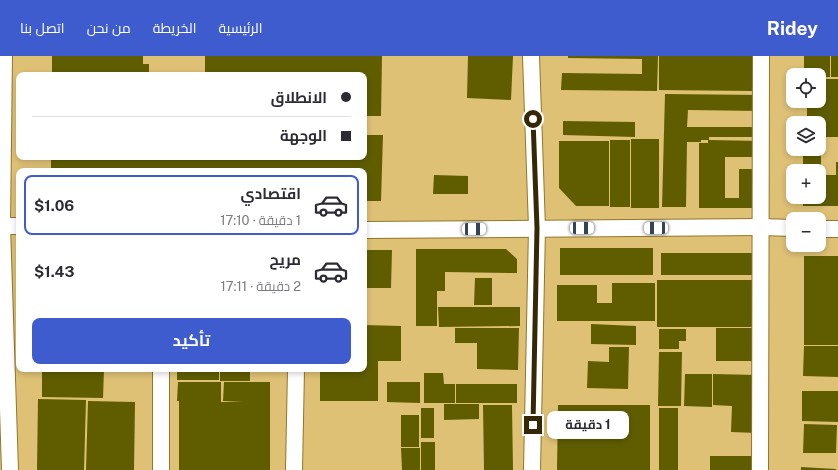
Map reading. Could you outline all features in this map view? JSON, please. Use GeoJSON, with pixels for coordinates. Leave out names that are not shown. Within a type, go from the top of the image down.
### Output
{"type":"FeatureCollection","features":[{"type":"Feature","properties":{"kind":"street"},"geometry":{"type":"LineString","coordinates":[[4,56],[1,226],[10,470]]}},
{"type":"Feature","properties":{"kind":"street"},"geometry":{"type":"LineString","coordinates":[[531,56],[537,228],[532,470]]}},
{"type":"Feature","properties":{"kind":"street"},"geometry":{"type":"LineString","coordinates":[[760,470],[761,56]]}},
{"type":"Feature","properties":{"kind":"street"},"geometry":{"type":"LineString","coordinates":[[1,226],[16,226]]}},
{"type":"Feature","properties":{"kind":"street"},"geometry":{"type":"LineString","coordinates":[[367,230],[786,228]]}},
{"type":"Feature","properties":{"kind":"street"},"geometry":{"type":"LineString","coordinates":[[826,229],[838,229]]}},
{"type":"Feature","properties":{"kind":"street"},"geometry":{"type":"LineString","coordinates":[[161,372],[161,470]]}},
{"type":"Feature","properties":{"kind":"street"},"geometry":{"type":"LineString","coordinates":[[294,470],[296,372]]}},
{"type":"Feature","properties":{"kind":"building"},"geometry":{"type":"Polygon","coordinates":[[[52,56],[143,56],[143,64],[149,64],[149,72],[52,72],[52,56]]]}},
{"type":"Feature","properties":{"kind":"building"},"geometry":{"type":"Polygon","coordinates":[[[205,56],[382,56],[381,116],[367,116],[367,72],[205,72],[205,56]]]}},
{"type":"Feature","properties":{"kind":"building"},"geometry":{"type":"Polygon","coordinates":[[[468,56],[513,56],[511,100],[467,98],[468,56]]]}},
{"type":"Feature","properties":{"kind":"building"},"geometry":{"type":"Polygon","coordinates":[[[568,56],[658,56],[657,91],[561,90],[562,73],[642,74],[642,59],[568,58],[568,56]]]}},
{"type":"Feature","properties":{"kind":"building"},"geometry":{"type":"Polygon","coordinates":[[[659,56],[753,56],[752,91],[659,90],[659,56]]]}},
{"type":"Feature","properties":{"kind":"building"},"geometry":{"type":"Polygon","coordinates":[[[804,56],[830,56],[830,77],[826,77],[826,68],[804,68],[804,56]]]}},
{"type":"Feature","properties":{"kind":"building"},"geometry":{"type":"Polygon","coordinates":[[[831,56],[838,56],[838,77],[831,77],[831,56]]]}},
{"type":"Feature","properties":{"kind":"building"},"geometry":{"type":"Polygon","coordinates":[[[826,79],[838,79],[838,137],[826,137],[826,116],[807,116],[807,108],[826,108],[826,79]]]}},
{"type":"Feature","properties":{"kind":"building"},"geometry":{"type":"Polygon","coordinates":[[[665,94],[761,95],[760,111],[688,110],[687,127],[762,127],[762,137],[709,137],[709,140],[701,140],[701,142],[687,142],[686,207],[662,207],[665,94]]]}},
{"type":"Feature","properties":{"kind":"building"},"geometry":{"type":"Polygon","coordinates":[[[563,121],[635,122],[635,137],[563,135],[563,121]]]}},
{"type":"Feature","properties":{"kind":"building"},"geometry":{"type":"Polygon","coordinates":[[[367,135],[383,135],[381,201],[367,201],[367,168],[51,168],[51,160],[367,160],[367,135]]]}},
{"type":"Feature","properties":{"kind":"building"},"geometry":{"type":"Polygon","coordinates":[[[631,139],[659,139],[659,208],[631,208],[631,139]]]}},
{"type":"Feature","properties":{"kind":"building"},"geometry":{"type":"Polygon","coordinates":[[[610,140],[630,140],[630,207],[610,207],[610,140]]]}},
{"type":"Feature","properties":{"kind":"building"},"geometry":{"type":"Polygon","coordinates":[[[708,140],[762,141],[762,157],[725,157],[725,198],[739,198],[739,169],[758,169],[758,208],[699,208],[699,143],[708,143],[708,140]]]}},
{"type":"Feature","properties":{"kind":"building"},"geometry":{"type":"Polygon","coordinates":[[[559,141],[609,141],[609,206],[576,206],[559,188],[559,141]]]}},
{"type":"Feature","properties":{"kind":"building"},"geometry":{"type":"Polygon","coordinates":[[[803,156],[821,156],[821,164],[803,164],[803,156]]]}},
{"type":"Feature","properties":{"kind":"building"},"geometry":{"type":"Polygon","coordinates":[[[836,162],[838,162],[838,206],[803,206],[803,204],[826,204],[826,175],[836,175],[836,162]]]}},
{"type":"Feature","properties":{"kind":"building"},"geometry":{"type":"Polygon","coordinates":[[[434,175],[468,176],[468,194],[433,194],[434,175]]]}},
{"type":"Feature","properties":{"kind":"building"},"geometry":{"type":"Polygon","coordinates":[[[560,248],[653,248],[653,275],[560,275],[560,248]]]}},
{"type":"Feature","properties":{"kind":"building"},"geometry":{"type":"Polygon","coordinates":[[[416,249],[506,249],[517,259],[517,273],[445,272],[445,291],[437,291],[437,326],[416,326],[416,249]]]}},
{"type":"Feature","properties":{"kind":"building"},"geometry":{"type":"Polygon","coordinates":[[[367,250],[392,250],[391,288],[367,288],[367,250]]]}},
{"type":"Feature","properties":{"kind":"building"},"geometry":{"type":"Polygon","coordinates":[[[661,253],[754,253],[754,275],[661,275],[661,253]]]}},
{"type":"Feature","properties":{"kind":"building"},"geometry":{"type":"Polygon","coordinates":[[[804,256],[838,256],[838,345],[804,345],[804,256]]]}},
{"type":"Feature","properties":{"kind":"building"},"geometry":{"type":"Polygon","coordinates":[[[475,278],[492,278],[492,305],[474,305],[475,278]]]}},
{"type":"Feature","properties":{"kind":"building"},"geometry":{"type":"Polygon","coordinates":[[[657,280],[753,280],[753,327],[657,327],[657,280]]]}},
{"type":"Feature","properties":{"kind":"building"},"geometry":{"type":"Polygon","coordinates":[[[612,283],[655,283],[655,321],[557,321],[557,285],[597,285],[597,303],[612,303],[612,283]]]}},
{"type":"Feature","properties":{"kind":"building"},"geometry":{"type":"Polygon","coordinates":[[[438,307],[520,307],[520,326],[439,327],[438,307]]]}},
{"type":"Feature","properties":{"kind":"building"},"geometry":{"type":"Polygon","coordinates":[[[591,324],[636,326],[636,345],[591,344],[591,324]]]}},
{"type":"Feature","properties":{"kind":"building"},"geometry":{"type":"Polygon","coordinates":[[[367,325],[401,326],[401,361],[378,361],[378,401],[320,401],[320,372],[367,372],[367,325]]]}},
{"type":"Feature","properties":{"kind":"building"},"geometry":{"type":"Polygon","coordinates":[[[455,328],[519,328],[518,370],[477,369],[477,343],[455,343],[455,328]]]}},
{"type":"Feature","properties":{"kind":"building"},"geometry":{"type":"Polygon","coordinates":[[[716,328],[755,328],[755,361],[716,361],[716,328]]]}},
{"type":"Feature","properties":{"kind":"building"},"geometry":{"type":"Polygon","coordinates":[[[659,329],[686,329],[686,341],[679,341],[679,349],[659,349],[659,329]]]}},
{"type":"Feature","properties":{"kind":"building"},"geometry":{"type":"Polygon","coordinates":[[[804,346],[838,346],[838,377],[803,376],[804,346]]]}},
{"type":"Feature","properties":{"kind":"building"},"geometry":{"type":"Polygon","coordinates":[[[609,347],[629,347],[628,389],[587,388],[588,361],[609,362],[609,347]]]}},
{"type":"Feature","properties":{"kind":"building"},"geometry":{"type":"Polygon","coordinates":[[[659,352],[682,352],[681,406],[658,406],[659,352]]]}},
{"type":"Feature","properties":{"kind":"building"},"geometry":{"type":"Polygon","coordinates":[[[42,372],[104,372],[103,398],[42,397],[42,372]]]}},
{"type":"Feature","properties":{"kind":"building"},"geometry":{"type":"Polygon","coordinates":[[[177,372],[219,372],[219,380],[177,380],[177,372]]]}},
{"type":"Feature","properties":{"kind":"building"},"geometry":{"type":"Polygon","coordinates":[[[220,372],[250,372],[250,381],[220,381],[220,372]]]}},
{"type":"Feature","properties":{"kind":"building"},"geometry":{"type":"Polygon","coordinates":[[[424,373],[443,373],[444,384],[455,384],[455,403],[424,403],[424,373]]]}},
{"type":"Feature","properties":{"kind":"building"},"geometry":{"type":"Polygon","coordinates":[[[685,374],[712,374],[712,407],[684,406],[685,374]]]}},
{"type":"Feature","properties":{"kind":"building"},"geometry":{"type":"Polygon","coordinates":[[[713,374],[758,375],[757,433],[731,432],[732,406],[713,405],[713,374]]]}},
{"type":"Feature","properties":{"kind":"building"},"geometry":{"type":"Polygon","coordinates":[[[178,382],[221,382],[221,402],[243,402],[223,401],[224,382],[270,382],[270,470],[179,470],[179,401],[177,401],[178,382]]]}},
{"type":"Feature","properties":{"kind":"building"},"geometry":{"type":"Polygon","coordinates":[[[387,382],[420,382],[420,403],[387,402],[387,382]]]}},
{"type":"Feature","properties":{"kind":"building"},"geometry":{"type":"Polygon","coordinates":[[[456,384],[517,384],[517,403],[456,403],[456,384]]]}},
{"type":"Feature","properties":{"kind":"building"},"geometry":{"type":"Polygon","coordinates":[[[802,391],[838,391],[838,422],[802,421],[802,391]]]}},
{"type":"Feature","properties":{"kind":"building"},"geometry":{"type":"Polygon","coordinates":[[[38,399],[86,400],[84,470],[37,470],[38,399]]]}},
{"type":"Feature","properties":{"kind":"building"},"geometry":{"type":"Polygon","coordinates":[[[88,401],[135,402],[134,470],[86,470],[88,401]]]}},
{"type":"Feature","properties":{"kind":"building"},"geometry":{"type":"Polygon","coordinates":[[[444,404],[479,404],[479,419],[444,420],[444,404]]]}},
{"type":"Feature","properties":{"kind":"building"},"geometry":{"type":"Polygon","coordinates":[[[483,405],[512,405],[513,470],[484,470],[483,405]]]}},
{"type":"Feature","properties":{"kind":"building"},"geometry":{"type":"Polygon","coordinates":[[[558,405],[650,405],[650,470],[557,470],[558,405]]]}},
{"type":"Feature","properties":{"kind":"building"},"geometry":{"type":"Polygon","coordinates":[[[421,408],[434,408],[434,438],[421,438],[421,408]]]}},
{"type":"Feature","properties":{"kind":"building"},"geometry":{"type":"Polygon","coordinates":[[[659,408],[678,408],[678,470],[659,470],[659,408]]]}},
{"type":"Feature","properties":{"kind":"building"},"geometry":{"type":"Polygon","coordinates":[[[401,415],[419,415],[419,447],[401,447],[401,415]]]}},
{"type":"Feature","properties":{"kind":"building"},"geometry":{"type":"Polygon","coordinates":[[[804,424],[837,425],[836,453],[803,453],[804,424]]]}},
{"type":"Feature","properties":{"kind":"building"},"geometry":{"type":"Polygon","coordinates":[[[421,442],[435,442],[435,470],[421,470],[421,442]]]}},
{"type":"Feature","properties":{"kind":"building"},"geometry":{"type":"Polygon","coordinates":[[[401,448],[420,448],[420,470],[402,470],[401,448]]]}},
{"type":"Feature","properties":{"kind":"building"},"geometry":{"type":"Polygon","coordinates":[[[710,456],[754,456],[754,470],[710,470],[710,456]]]}},
{"type":"Feature","properties":{"kind":"building"},"geometry":{"type":"Polygon","coordinates":[[[801,467],[836,469],[836,470],[801,470],[801,467]]]}},
{"type":"Feature","properties":{"kind":"route"},"geometry":{"type":"LineString","coordinates":[[533,119],[537,228],[533,425]]}}]}
